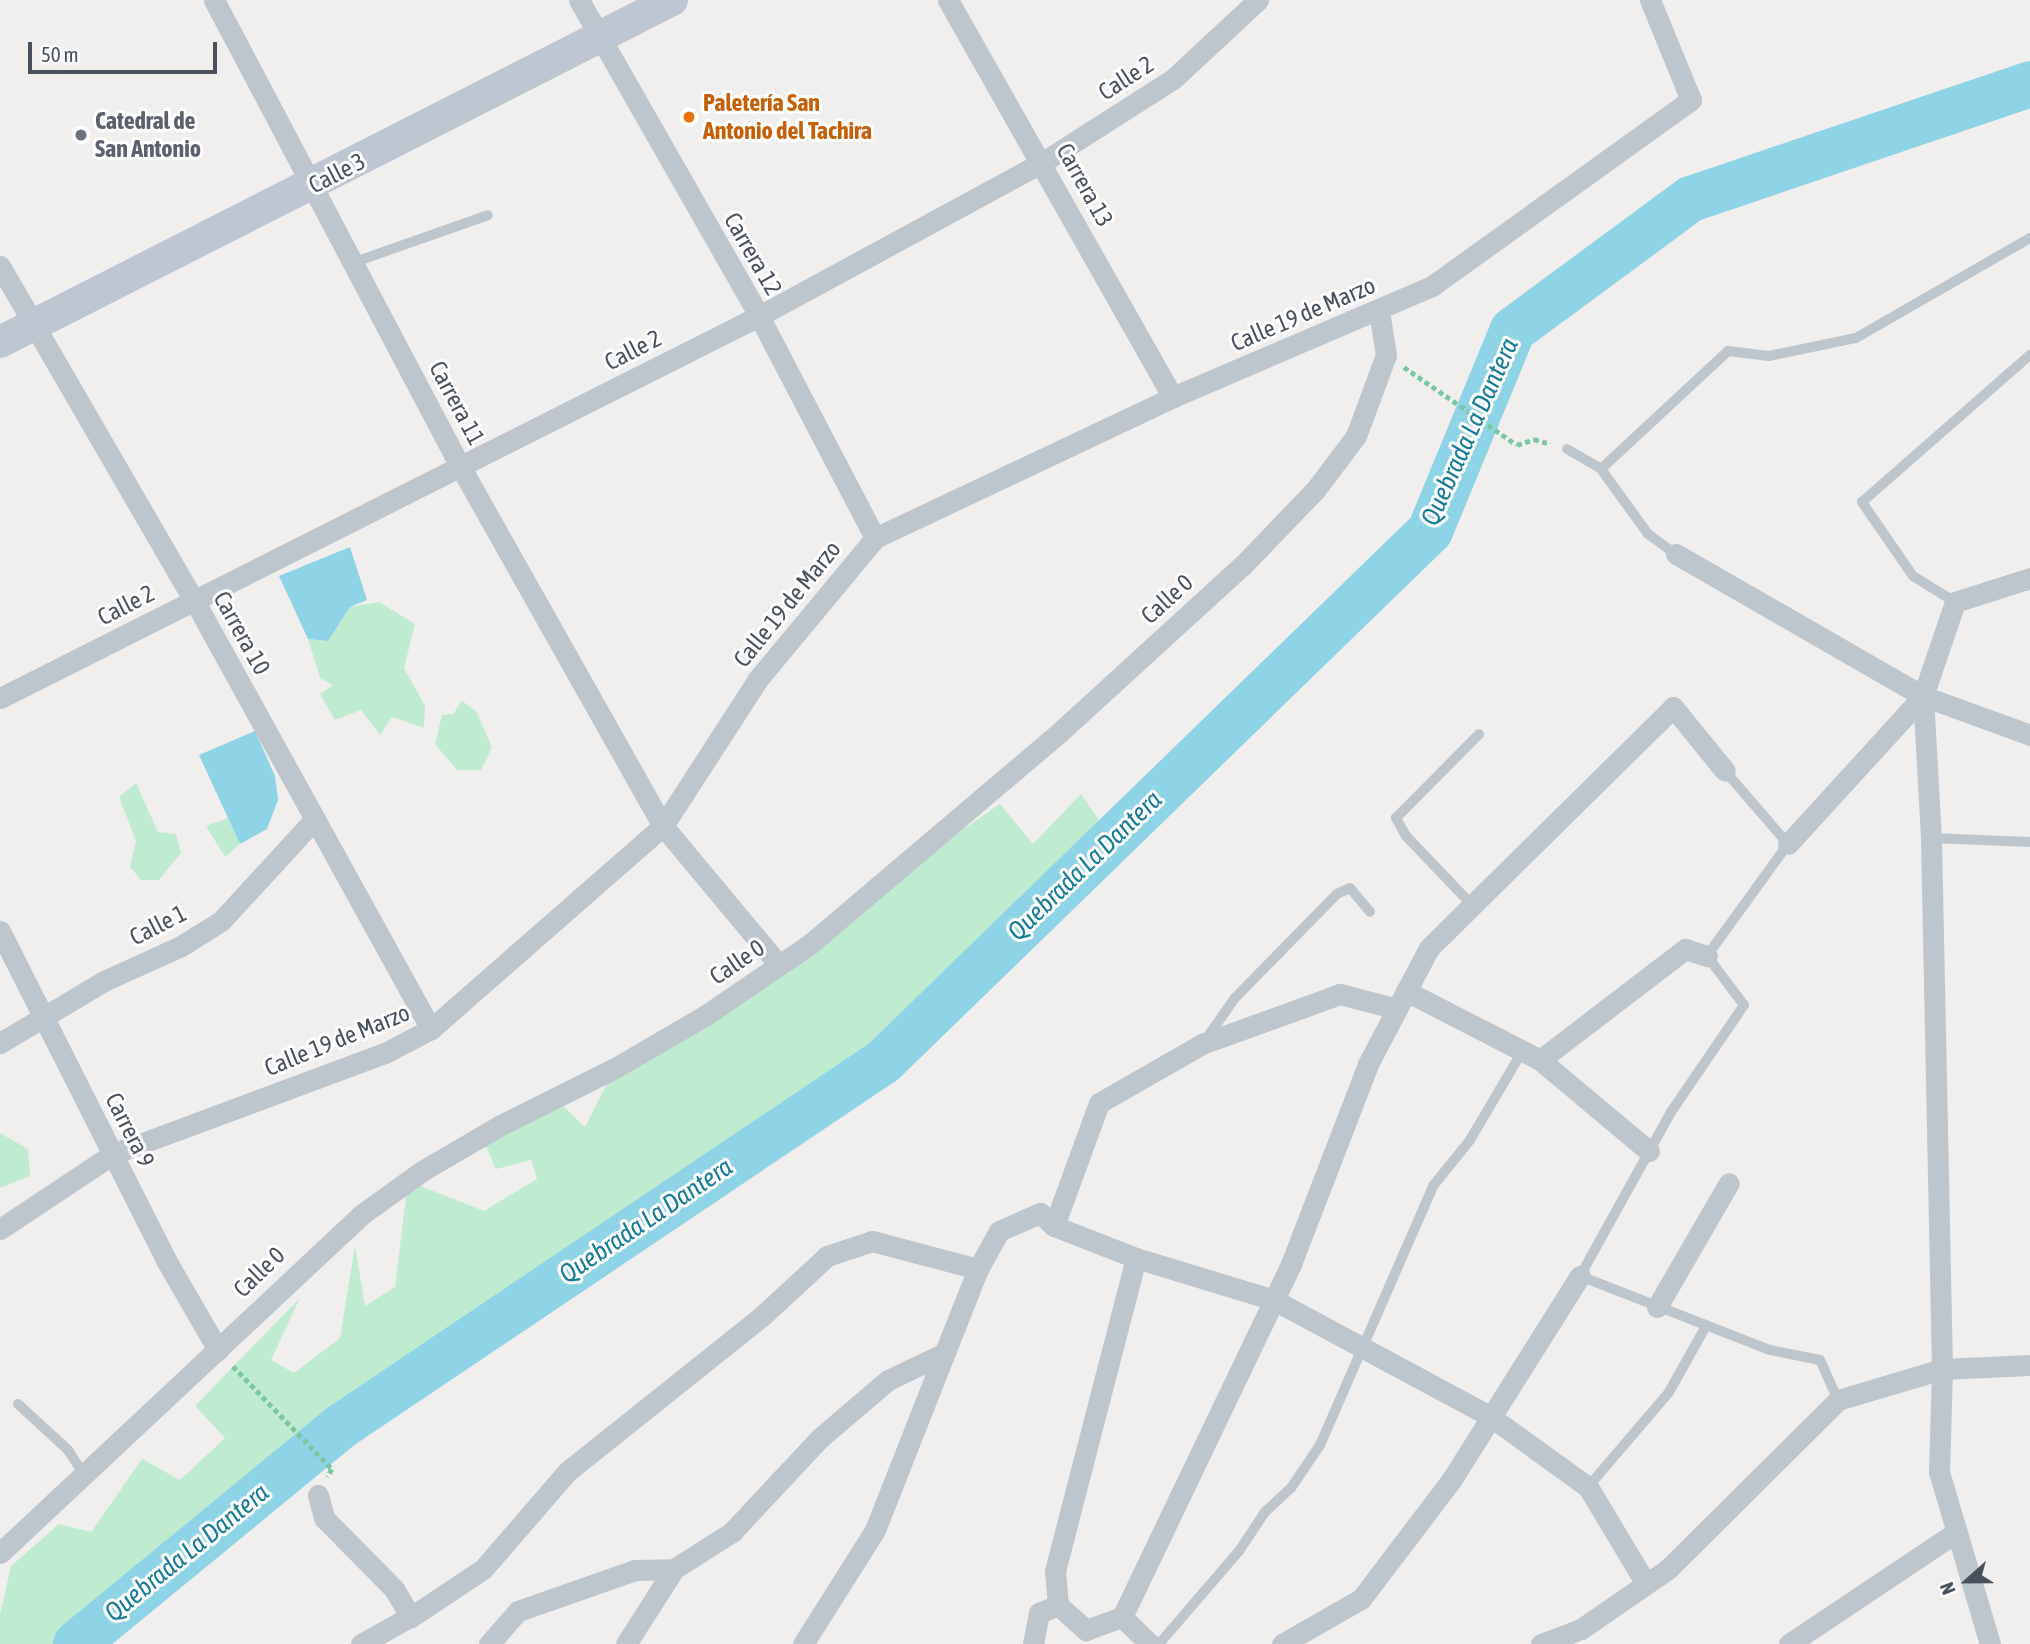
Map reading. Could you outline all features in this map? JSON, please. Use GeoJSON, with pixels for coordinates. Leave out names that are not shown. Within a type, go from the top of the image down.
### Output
{"type":"FeatureCollection","features":[{"type":"Feature","properties":{"kind":"street","name":"Carrera 11"},"geometry":{"type":"LineString","coordinates":[[214,0],[460,466],[663,826],[779,965]]}},
{"type":"Feature","properties":{"kind":"street","name":"Carrera 12"},"geometry":{"type":"LineString","coordinates":[[579,0],[759,316],[875,538]]}},
{"type":"Feature","properties":{"kind":"street","name":"Calle 3"},"geometry":{"type":"LineString","coordinates":[[0,342],[672,0]]}},
{"type":"Feature","properties":{"kind":"street","name":"Carrera 13"},"geometry":{"type":"LineString","coordinates":[[948,0],[1043,162],[1173,397]]}},
{"type":"Feature","properties":{"kind":"street","name":"Calle 2"},"geometry":{"type":"LineString","coordinates":[[0,698],[759,316],[1043,162],[1173,79],[1258,0]]}},
{"type":"Feature","properties":{"kind":"street","name":"Calle 19 de Marzo"},"geometry":{"type":"LineString","coordinates":[[0,1229],[113,1154],[385,1053],[431,1029],[663,826],[758,679],[875,538],[1173,397],[1379,311],[1432,286],[1692,100],[1650,0]]}},
{"type":"Feature","properties":{"kind":"street","name":"Carrera 10"},"geometry":{"type":"LineString","coordinates":[[0,266],[194,600],[431,1029]]}},
{"type":"Feature","properties":{"kind":"street","name":"Calle 0"},"geometry":{"type":"LineString","coordinates":[[0,1553],[361,1215],[422,1171],[627,1061],[779,965],[1061,731],[1242,566],[1316,489],[1356,436],[1386,355],[1379,311]]}},
{"type":"Feature","properties":{"kind":"street"},"geometry":{"type":"LineString","coordinates":[[1676,554],[1923,696],[2030,735]]}},
{"type":"Feature","properties":{"kind":"street"},"geometry":{"type":"LineString","coordinates":[[1990,1644],[1939,1472],[1942,1369],[1931,838],[1923,696],[1955,602],[2030,578]]}},
{"type":"Feature","properties":{"kind":"street"},"geometry":{"type":"LineString","coordinates":[[1788,844],[1923,696]]}},
{"type":"Feature","properties":{"kind":"street"},"geometry":{"type":"LineString","coordinates":[[1136,1258],[1055,1571],[1058,1605],[1080,1637],[1122,1617],[1274,1300],[1368,1064],[1429,948],[1673,707],[1725,771]]}},
{"type":"Feature","properties":{"kind":"street","name":"Calle 1"},"geometry":{"type":"LineString","coordinates":[[0,1043],[222,921],[314,820]]}},
{"type":"Feature","properties":{"kind":"street","name":"Carrera 9"},"geometry":{"type":"LineString","coordinates":[[0,931],[113,1154],[218,1350]]}},
{"type":"Feature","properties":{"kind":"street"},"geometry":{"type":"LineString","coordinates":[[1532,1055],[1685,949],[1707,956]]}},
{"type":"Feature","properties":{"kind":"street"},"geometry":{"type":"LineString","coordinates":[[1054,1226],[1098,1103],[1202,1044],[1340,994],[1402,1000],[1532,1055],[1649,1151]]}},
{"type":"Feature","properties":{"kind":"street"},"geometry":{"type":"LineString","coordinates":[[1657,1307],[1729,1183]]}},
{"type":"Feature","properties":{"kind":"street"},"geometry":{"type":"LineString","coordinates":[[803,1644],[875,1531],[978,1269],[999,1231],[1040,1213],[1054,1226],[1136,1258],[1274,1300],[1491,1417],[1588,1487],[1646,1584]]}},
{"type":"Feature","properties":{"kind":"street"},"geometry":{"type":"LineString","coordinates":[[361,1644],[411,1617],[483,1569],[568,1471],[761,1317],[827,1255],[872,1241],[978,1269]]}},
{"type":"Feature","properties":{"kind":"street"},"geometry":{"type":"LineString","coordinates":[[1282,1644],[1361,1599],[1452,1479],[1580,1276]]}},
{"type":"Feature","properties":{"kind":"street"},"geometry":{"type":"LineString","coordinates":[[626,1644],[674,1569],[732,1532],[820,1438],[888,1380],[945,1353]]}},
{"type":"Feature","properties":{"kind":"street"},"geometry":{"type":"LineString","coordinates":[[1541,1644],[1585,1636],[1646,1584],[1668,1569],[1838,1400],[1942,1369],[2030,1365]]}},
{"type":"Feature","properties":{"kind":"street"},"geometry":{"type":"LineString","coordinates":[[318,1495],[324,1518],[394,1590],[411,1617]]}},
{"type":"Feature","properties":{"kind":"street"},"geometry":{"type":"LineString","coordinates":[[1789,1644],[1956,1532]]}},
{"type":"Feature","properties":{"kind":"street"},"geometry":{"type":"LineString","coordinates":[[489,1644],[517,1611],[635,1570],[674,1569]]}},
{"type":"Feature","properties":{"kind":"street"},"geometry":{"type":"LineString","coordinates":[[1033,1644],[1039,1613],[1058,1605]]}},
{"type":"Feature","properties":{"kind":"street"},"geometry":{"type":"LineString","coordinates":[[1122,1617],[1150,1644]]}},
{"type":"Feature","properties":{"kind":"lane"},"geometry":{"type":"LineString","coordinates":[[352,264],[488,215]]}},
{"type":"Feature","properties":{"kind":"lane"},"geometry":{"type":"LineString","coordinates":[[1601,469],[1728,351],[1769,356],[1856,338],[2030,238]]}},
{"type":"Feature","properties":{"kind":"lane"},"geometry":{"type":"LineString","coordinates":[[1955,602],[1913,576],[1862,502],[2030,355]]}},
{"type":"Feature","properties":{"kind":"lane"},"geometry":{"type":"LineString","coordinates":[[1567,449],[1601,469],[1648,534],[1676,554]]}},
{"type":"Feature","properties":{"kind":"lane"},"geometry":{"type":"LineString","coordinates":[[1471,904],[1406,836],[1396,818],[1479,734]]}},
{"type":"Feature","properties":{"kind":"lane"},"geometry":{"type":"LineString","coordinates":[[1725,771],[1788,844],[1707,956],[1744,1005],[1649,1151],[1580,1276],[1770,1350],[1820,1360],[1838,1400]]}},
{"type":"Feature","properties":{"kind":"lane"},"geometry":{"type":"LineString","coordinates":[[1931,838],[2030,842]]}},
{"type":"Feature","properties":{"kind":"lane"},"geometry":{"type":"LineString","coordinates":[[1202,1044],[1236,998],[1337,894],[1350,888],[1370,912]]}},
{"type":"Feature","properties":{"kind":"lane"},"geometry":{"type":"LineString","coordinates":[[1159,1644],[1239,1551],[1265,1511],[1291,1488],[1320,1445],[1433,1185],[1470,1140],[1532,1055]]}},
{"type":"Feature","properties":{"kind":"lane"},"geometry":{"type":"LineString","coordinates":[[1588,1487],[1669,1392],[1706,1326]]}},
{"type":"Feature","properties":{"kind":"lane"},"geometry":{"type":"LineString","coordinates":[[18,1404],[68,1450],[84,1475]]}},
{"type":"Feature","properties":{"kind":"path"},"geometry":{"type":"LineString","coordinates":[[1386,355],[1517,446],[1534,439],[1567,449]]}},
{"type":"Feature","properties":{"kind":"path"},"geometry":{"type":"LineString","coordinates":[[218,1350],[332,1469],[318,1495]]}},
{"type":"Feature","properties":{"kind":"green space"},"geometry":{"type":"Polygon","coordinates":[[[379,602],[415,624],[404,668],[425,706],[424,728],[392,717],[380,735],[361,710],[335,720],[320,694],[333,685],[320,678],[308,639],[328,641],[350,607],[379,602]]]}},
{"type":"Feature","properties":{"kind":"green space"},"geometry":{"type":"Polygon","coordinates":[[[462,701],[476,711],[492,747],[481,770],[457,770],[435,744],[442,715],[453,714],[462,701]]]}},
{"type":"Feature","properties":{"kind":"green space"},"geometry":{"type":"Polygon","coordinates":[[[136,783],[158,832],[176,834],[181,853],[159,880],[141,880],[130,867],[136,841],[119,797],[136,783]]]}},
{"type":"Feature","properties":{"kind":"green space"},"geometry":{"type":"Polygon","coordinates":[[[1081,794],[1100,821],[884,1061],[343,1425],[90,1644],[0,1644],[0,1615],[11,1566],[59,1524],[91,1532],[142,1459],[180,1480],[225,1438],[195,1406],[300,1298],[271,1360],[294,1373],[340,1338],[355,1246],[365,1306],[395,1287],[408,1181],[484,1211],[537,1179],[531,1160],[496,1169],[481,1136],[555,1098],[585,1127],[615,1068],[1000,804],[1033,844],[1081,794]]]}},
{"type":"Feature","properties":{"kind":"green space"},"geometry":{"type":"Polygon","coordinates":[[[228,818],[240,844],[225,857],[206,826],[228,818]]]}},
{"type":"Feature","properties":{"kind":"green space"},"geometry":{"type":"Polygon","coordinates":[[[0,1133],[28,1149],[30,1176],[0,1188],[0,1133]]]}},
{"type":"Feature","properties":{"kind":"water"},"geometry":{"type":"Polygon","coordinates":[[[350,547],[367,600],[350,607],[328,641],[308,639],[279,576],[350,547]]]}},
{"type":"Feature","properties":{"kind":"water"},"geometry":{"type":"Polygon","coordinates":[[[255,731],[275,776],[278,800],[267,829],[240,844],[199,755],[255,731]]]}},
{"type":"Feature","properties":{"kind":"waterway","name":"Quebrada La Dantera"},"geometry":{"type":"LineString","coordinates":[[76,1644],[343,1425],[884,1061],[1430,531],[1513,330],[1691,199],[2030,84]]}},
{"type":"Feature","properties":{"kind":"place","name":"Paletería San Antonio del Tachira"},"geometry":{"type":"Point","coordinates":[689,117]}},
{"type":"Feature","properties":{"kind":"place","name":"Catedral de San Antonio"},"geometry":{"type":"Point","coordinates":[81,135]}}]}
